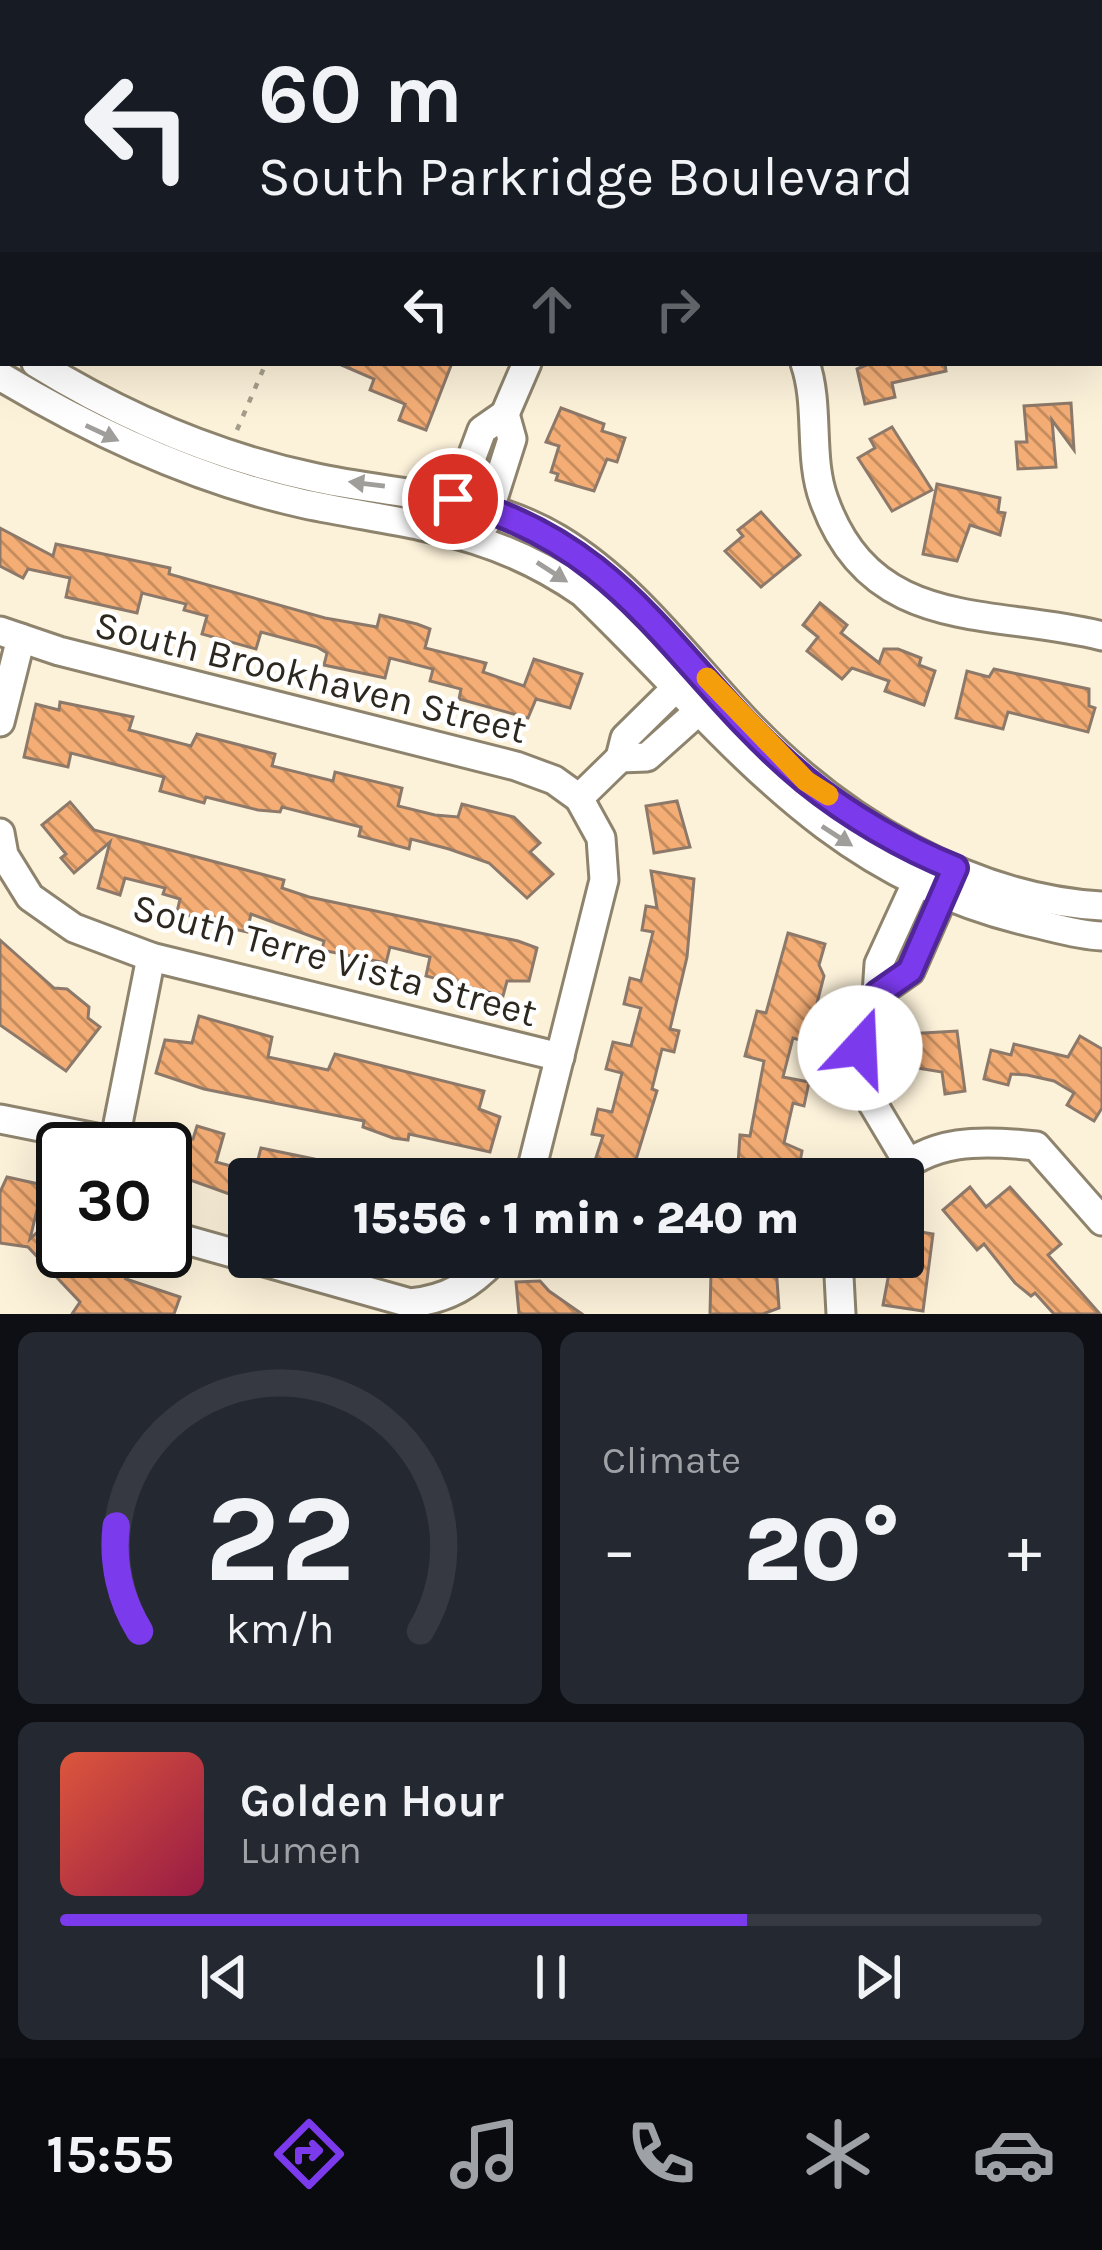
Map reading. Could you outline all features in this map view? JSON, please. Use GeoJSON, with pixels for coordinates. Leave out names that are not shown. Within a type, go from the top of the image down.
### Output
{"type":"FeatureCollection","features":[{"type":"Feature","properties":{"kind":"street"},"geometry":{"type":"LineString","coordinates":[[41,366],[101,403],[227,452],[313,478],[453,499],[555,537],[602,569],[807,817],[943,895],[983,911],[1102,936]]}},
{"type":"Feature","properties":{"kind":"street"},"geometry":{"type":"LineString","coordinates":[[447,529],[453,499],[482,430],[505,414],[526,366]]}},
{"type":"Feature","properties":{"kind":"street"},"geometry":{"type":"LineString","coordinates":[[805,366],[822,497],[849,550],[893,591],[958,617],[1063,626],[1102,636]]}},
{"type":"Feature","properties":{"kind":"street"},"geometry":{"type":"LineString","coordinates":[[0,376],[95,431],[205,476],[305,504],[482,538],[542,564],[687,677]]}},
{"type":"Feature","properties":{"kind":"street"},"geometry":{"type":"LineString","coordinates":[[482,538],[512,439],[505,414]]}},
{"type":"Feature","properties":{"kind":"street"},"geometry":{"type":"LineString","coordinates":[[0,722],[10,634]]}},
{"type":"Feature","properties":{"kind":"street","name":"South Brookhaven Street"},"geometry":{"type":"LineString","coordinates":[[10,634],[516,766],[554,780],[579,798]]}},
{"type":"Feature","properties":{"kind":"street"},"geometry":{"type":"LineString","coordinates":[[534,1158],[604,880],[601,838],[579,798],[620,758],[625,738],[687,677]]}},
{"type":"Feature","properties":{"kind":"street"},"geometry":{"type":"LineString","coordinates":[[620,758],[647,757],[710,701]]}},
{"type":"Feature","properties":{"kind":"street"},"geometry":{"type":"LineString","coordinates":[[710,701],[806,781],[942,862],[993,884],[1102,906]]}},
{"type":"Feature","properties":{"kind":"street","name":"South Terre Vista Street"},"geometry":{"type":"LineString","coordinates":[[0,833],[4,855],[30,897],[74,928],[151,958],[560,1057]]}},
{"type":"Feature","properties":{"kind":"street"},"geometry":{"type":"LineString","coordinates":[[893,1158],[867,1094],[860,1048],[877,994],[879,964],[915,882],[942,862]]}},
{"type":"Feature","properties":{"kind":"street"},"geometry":{"type":"LineString","coordinates":[[877,994],[910,971],[943,895],[942,862]]}},
{"type":"Feature","properties":{"kind":"street"},"geometry":{"type":"LineString","coordinates":[[117,1122],[151,958]]}},
{"type":"Feature","properties":{"kind":"street"},"geometry":{"type":"LineString","coordinates":[[0,1119],[36,1127]]}},
{"type":"Feature","properties":{"kind":"street"},"geometry":{"type":"LineString","coordinates":[[922,1158],[946,1146],[981,1141],[1036,1146],[1102,1221]]}},
{"type":"Feature","properties":{"kind":"street"},"geometry":{"type":"LineString","coordinates":[[192,1242],[410,1303],[445,1307],[477,1278]]}},
{"type":"Feature","properties":{"kind":"street"},"geometry":{"type":"LineString","coordinates":[[839,1278],[841,1314]]}},
{"type":"Feature","properties":{"kind":"path"},"geometry":{"type":"LineString","coordinates":[[227,452],[265,366]]}},
{"type":"Feature","properties":{"kind":"building"},"geometry":{"type":"Polygon","coordinates":[[[344,366],[451,366],[426,430],[399,420],[405,404],[370,390],[374,379],[344,366]]]}},
{"type":"Feature","properties":{"kind":"building"},"geometry":{"type":"Polygon","coordinates":[[[945,366],[946,371],[892,383],[895,397],[865,404],[857,369],[945,366]]]}},
{"type":"Feature","properties":{"kind":"building"},"geometry":{"type":"Polygon","coordinates":[[[1071,403],[1074,450],[1052,420],[1056,467],[1018,469],[1016,442],[1027,442],[1024,406],[1071,403]]]}},
{"type":"Feature","properties":{"kind":"building"},"geometry":{"type":"Polygon","coordinates":[[[561,408],[604,424],[602,431],[625,438],[617,462],[607,459],[594,491],[556,480],[558,474],[551,472],[559,446],[546,442],[561,408]]]}},
{"type":"Feature","properties":{"kind":"building"},"geometry":{"type":"Polygon","coordinates":[[[892,427],[932,490],[892,511],[858,458],[875,448],[870,439],[892,427]]]}},
{"type":"Feature","properties":{"kind":"building"},"geometry":{"type":"Polygon","coordinates":[[[937,484],[1000,498],[998,512],[1005,513],[1000,535],[970,525],[957,561],[923,554],[937,484]]]}},
{"type":"Feature","properties":{"kind":"building"},"geometry":{"type":"Polygon","coordinates":[[[761,512],[800,555],[761,587],[725,551],[743,536],[738,530],[761,512]]]}},
{"type":"Feature","properties":{"kind":"building"},"geometry":{"type":"Polygon","coordinates":[[[0,528],[53,556],[56,544],[170,568],[169,574],[325,618],[377,627],[380,615],[417,624],[430,629],[425,648],[486,663],[483,672],[524,686],[534,659],[582,674],[570,708],[536,699],[528,718],[459,699],[461,689],[430,681],[433,669],[390,658],[385,678],[324,665],[327,653],[317,647],[261,632],[256,649],[202,634],[207,616],[184,610],[186,604],[142,593],[137,613],[66,597],[70,578],[28,569],[23,578],[0,566],[0,528]]]}},
{"type":"Feature","properties":{"kind":"building"},"geometry":{"type":"Polygon","coordinates":[[[820,603],[847,625],[841,633],[879,663],[884,649],[898,649],[921,658],[919,665],[935,671],[924,705],[885,691],[889,681],[852,668],[842,679],[807,651],[818,637],[803,625],[820,603]]]}},
{"type":"Feature","properties":{"kind":"building"},"geometry":{"type":"Polygon","coordinates":[[[994,669],[1089,689],[1089,706],[1095,708],[1088,732],[1008,712],[1003,729],[956,718],[967,671],[989,677],[994,669]]]}},
{"type":"Feature","properties":{"kind":"building"},"geometry":{"type":"Polygon","coordinates":[[[60,702],[133,717],[129,730],[191,746],[197,734],[275,754],[272,766],[333,781],[335,772],[402,788],[398,806],[458,817],[462,804],[514,817],[540,843],[530,852],[553,874],[527,898],[489,863],[449,849],[411,839],[409,849],[359,836],[361,827],[282,807],[280,812],[258,810],[206,797],[204,803],[160,791],[164,777],[71,753],[68,767],[24,757],[36,704],[59,710],[60,702]]]}},
{"type":"Feature","properties":{"kind":"building"},"geometry":{"type":"Polygon","coordinates":[[[677,801],[690,847],[654,853],[646,806],[677,801]]]}},
{"type":"Feature","properties":{"kind":"building"},"geometry":{"type":"Polygon","coordinates":[[[70,802],[94,830],[284,880],[282,888],[309,897],[537,948],[529,981],[507,981],[503,996],[426,976],[430,957],[390,947],[386,963],[322,950],[324,941],[251,914],[247,932],[225,927],[177,912],[180,899],[163,894],[165,888],[125,878],[120,895],[98,888],[110,842],[74,873],[61,858],[66,854],[42,825],[70,802]]]}},
{"type":"Feature","properties":{"kind":"building"},"geometry":{"type":"Polygon","coordinates":[[[651,871],[694,879],[687,957],[670,1029],[679,1031],[674,1052],[662,1049],[652,1089],[657,1091],[636,1158],[596,1158],[603,1136],[592,1134],[598,1109],[612,1112],[622,1073],[606,1069],[613,1042],[631,1046],[641,1008],[624,1004],[630,978],[641,981],[653,932],[642,930],[646,906],[657,908],[651,871]]]}},
{"type":"Feature","properties":{"kind":"building"},"geometry":{"type":"Polygon","coordinates":[[[788,933],[825,944],[819,965],[824,976],[807,1042],[793,1038],[783,1077],[809,1082],[804,1106],[793,1103],[784,1143],[802,1151],[801,1158],[738,1158],[740,1135],[750,1136],[764,1061],[745,1056],[757,1011],[766,1013],[788,933]]]}},
{"type":"Feature","properties":{"kind":"building"},"geometry":{"type":"Polygon","coordinates":[[[0,940],[54,988],[67,989],[89,1007],[88,1018],[100,1027],[66,1071],[0,1025],[0,940]]]}},
{"type":"Feature","properties":{"kind":"building"},"geometry":{"type":"Polygon","coordinates":[[[199,1016],[272,1037],[268,1057],[328,1070],[335,1054],[484,1091],[479,1109],[500,1117],[490,1152],[409,1134],[408,1140],[393,1138],[363,1127],[364,1121],[204,1089],[156,1073],[165,1040],[192,1043],[199,1016]]]}},
{"type":"Feature","properties":{"kind":"building"},"geometry":{"type":"Polygon","coordinates":[[[957,1031],[965,1091],[945,1094],[942,1072],[911,1067],[907,1034],[957,1031]]]}},
{"type":"Feature","properties":{"kind":"building"},"geometry":{"type":"Polygon","coordinates":[[[1080,1036],[1102,1049],[1102,1108],[1094,1121],[1067,1105],[1074,1093],[1054,1081],[1011,1074],[1008,1085],[984,1079],[991,1050],[1011,1055],[1014,1044],[1068,1057],[1080,1036]]]}},
{"type":"Feature","properties":{"kind":"building"},"geometry":{"type":"Polygon","coordinates":[[[197,1126],[224,1134],[216,1162],[228,1165],[228,1194],[192,1181],[197,1126]]]}},
{"type":"Feature","properties":{"kind":"building"},"geometry":{"type":"Polygon","coordinates":[[[261,1148],[309,1158],[258,1158],[261,1148]]]}},
{"type":"Feature","properties":{"kind":"building"},"geometry":{"type":"Polygon","coordinates":[[[7,1177],[36,1183],[30,1239],[36,1233],[36,1255],[28,1247],[0,1243],[0,1192],[7,1177]]]}},
{"type":"Feature","properties":{"kind":"building"},"geometry":{"type":"Polygon","coordinates":[[[970,1187],[986,1207],[1010,1187],[1061,1244],[1048,1255],[1100,1314],[1054,1314],[1035,1293],[1031,1296],[1015,1283],[984,1244],[977,1250],[943,1210],[970,1187]]]}},
{"type":"Feature","properties":{"kind":"building"},"geometry":{"type":"Polygon","coordinates":[[[924,1232],[933,1234],[923,1311],[883,1305],[888,1278],[924,1278],[924,1232]]]}},
{"type":"Feature","properties":{"kind":"building"},"geometry":{"type":"Polygon","coordinates":[[[57,1278],[127,1278],[180,1297],[174,1314],[72,1314],[80,1302],[57,1278]]]}},
{"type":"Feature","properties":{"kind":"building"},"geometry":{"type":"Polygon","coordinates":[[[711,1278],[777,1278],[779,1308],[763,1314],[710,1314],[711,1278]]]}},
{"type":"Feature","properties":{"kind":"building"},"geometry":{"type":"Polygon","coordinates":[[[540,1281],[582,1314],[519,1314],[516,1282],[540,1281]]]}},
{"type":"Feature","properties":{"kind":"slow traffic"},"geometry":{"type":"LineString","coordinates":[[707,678],[806,781],[828,795]]}},
{"type":"Feature","properties":{"kind":"route"},"geometry":{"type":"LineString","coordinates":[[453,499],[555,537],[602,569],[806,781],[889,835],[955,868],[910,971],[877,994],[860,1048]]}}]}
